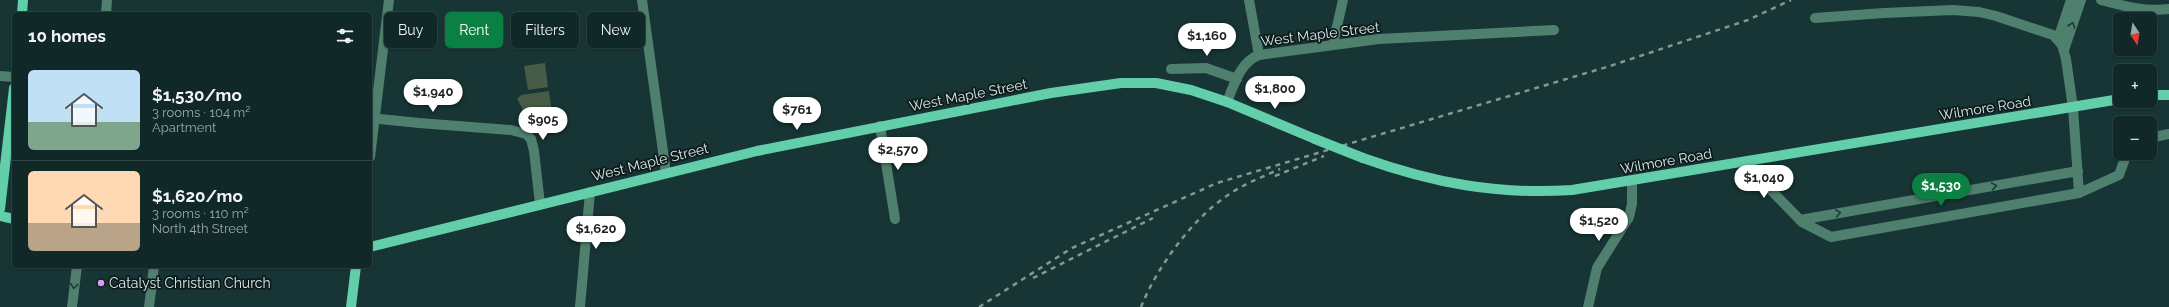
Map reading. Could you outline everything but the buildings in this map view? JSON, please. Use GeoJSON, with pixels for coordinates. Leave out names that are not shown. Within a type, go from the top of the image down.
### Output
{"type":"FeatureCollection","features":[{"type":"Feature","properties":{"kind":"main road"},"geometry":{"type":"LineString","coordinates":[[22,12],[23,0]]}},
{"type":"Feature","properties":{"kind":"main road","name":"West Maple Street"},"geometry":{"type":"LineString","coordinates":[[372,246],[757,150],[1066,91],[1121,83],[1145,82],[1174,86],[1227,102]]}},
{"type":"Feature","properties":{"kind":"main road"},"geometry":{"type":"LineString","coordinates":[[2157,93],[2169,88]]}},
{"type":"Feature","properties":{"kind":"main road"},"geometry":{"type":"LineString","coordinates":[[2157,94],[2169,94]]}},
{"type":"Feature","properties":{"kind":"main road","name":"Wilmore Road"},"geometry":{"type":"LineString","coordinates":[[1227,102],[1362,158],[1427,179],[1468,187],[1505,191],[1572,190],[1632,182],[1748,161],[2113,101]]}},
{"type":"Feature","properties":{"kind":"main road"},"geometry":{"type":"LineString","coordinates":[[0,209],[12,105]]}},
{"type":"Feature","properties":{"kind":"main road"},"geometry":{"type":"LineString","coordinates":[[0,216],[12,219]]}},
{"type":"Feature","properties":{"kind":"main road"},"geometry":{"type":"LineString","coordinates":[[351,307],[356,268]]}},
{"type":"Feature","properties":{"kind":"street"},"geometry":{"type":"LineString","coordinates":[[106,12],[107,0]]}},
{"type":"Feature","properties":{"kind":"street"},"geometry":{"type":"LineString","coordinates":[[388,0],[372,118],[419,124],[511,130],[526,134],[531,139],[534,151],[540,204]]}},
{"type":"Feature","properties":{"kind":"street"},"geometry":{"type":"LineString","coordinates":[[642,0],[666,173]]}},
{"type":"Feature","properties":{"kind":"street"},"geometry":{"type":"LineString","coordinates":[[1249,0],[1259,55]]}},
{"type":"Feature","properties":{"kind":"street"},"geometry":{"type":"LineString","coordinates":[[1333,44],[1343,0]]}},
{"type":"Feature","properties":{"kind":"street"},"geometry":{"type":"LineString","coordinates":[[2058,39],[2071,0]]}},
{"type":"Feature","properties":{"kind":"street"},"geometry":{"type":"LineString","coordinates":[[2064,50],[2081,0]]}},
{"type":"Feature","properties":{"kind":"street"},"geometry":{"type":"LineString","coordinates":[[2100,0],[2120,5],[2156,10],[2169,9]]}},
{"type":"Feature","properties":{"kind":"street"},"geometry":{"type":"LineString","coordinates":[[1815,18],[1915,11],[1953,10],[1979,12],[2046,32],[2058,39],[2064,50],[2072,108],[2079,193]]}},
{"type":"Feature","properties":{"kind":"street","name":"West Maple Street"},"geometry":{"type":"LineString","coordinates":[[1227,102],[1247,61],[1259,55],[1379,39],[1554,30]]}},
{"type":"Feature","properties":{"kind":"street"},"geometry":{"type":"LineString","coordinates":[[1171,69],[1206,68],[1237,79]]}},
{"type":"Feature","properties":{"kind":"street"},"geometry":{"type":"LineString","coordinates":[[0,76],[12,77]]}},
{"type":"Feature","properties":{"kind":"street"},"geometry":{"type":"LineString","coordinates":[[880,126],[895,219]]}},
{"type":"Feature","properties":{"kind":"street"},"geometry":{"type":"LineString","coordinates":[[2157,137],[2169,134]]}},
{"type":"Feature","properties":{"kind":"street"},"geometry":{"type":"LineString","coordinates":[[1748,161],[1767,186],[1800,220],[1831,236],[2079,193],[2119,175],[2124,160]]}},
{"type":"Feature","properties":{"kind":"street"},"geometry":{"type":"LineString","coordinates":[[1800,220],[2078,171]]}},
{"type":"Feature","properties":{"kind":"street"},"geometry":{"type":"LineString","coordinates":[[1588,307],[1597,268],[1629,217],[1632,204],[1632,182]]}},
{"type":"Feature","properties":{"kind":"street"},"geometry":{"type":"LineString","coordinates":[[580,307],[590,192]]}},
{"type":"Feature","properties":{"kind":"street"},"geometry":{"type":"LineString","coordinates":[[72,307],[77,268]]}},
{"type":"Feature","properties":{"kind":"street"},"geometry":{"type":"LineString","coordinates":[[148,307],[154,268]]}},
{"type":"Feature","properties":{"kind":"green space"},"geometry":{"type":"Polygon","coordinates":[[[545,63],[548,87],[528,90],[524,66],[545,63]]]}},
{"type":"Feature","properties":{"kind":"green space"},"geometry":{"type":"Polygon","coordinates":[[[549,91],[552,112],[526,115],[517,99],[521,95],[549,91]]]}},
{"type":"Feature","properties":{"kind":"railway"},"geometry":{"type":"LineString","coordinates":[[979,307],[1072,248],[1217,183],[1610,66],[1748,20],[1791,0]]}},
{"type":"Feature","properties":{"kind":"railway"},"geometry":{"type":"LineString","coordinates":[[1275,176],[1324,156]]}},
{"type":"Feature","properties":{"kind":"railway"},"geometry":{"type":"LineString","coordinates":[[1141,307],[1156,276],[1166,260],[1201,217],[1234,191],[1280,169]]}},
{"type":"Feature","properties":{"kind":"railway"},"geometry":{"type":"LineString","coordinates":[[1033,278],[1153,218]]}},
{"type":"Feature","properties":{"kind":"place","name":"Catalyst Christian Church"},"geometry":{"type":"Point","coordinates":[101,283]}}]}
